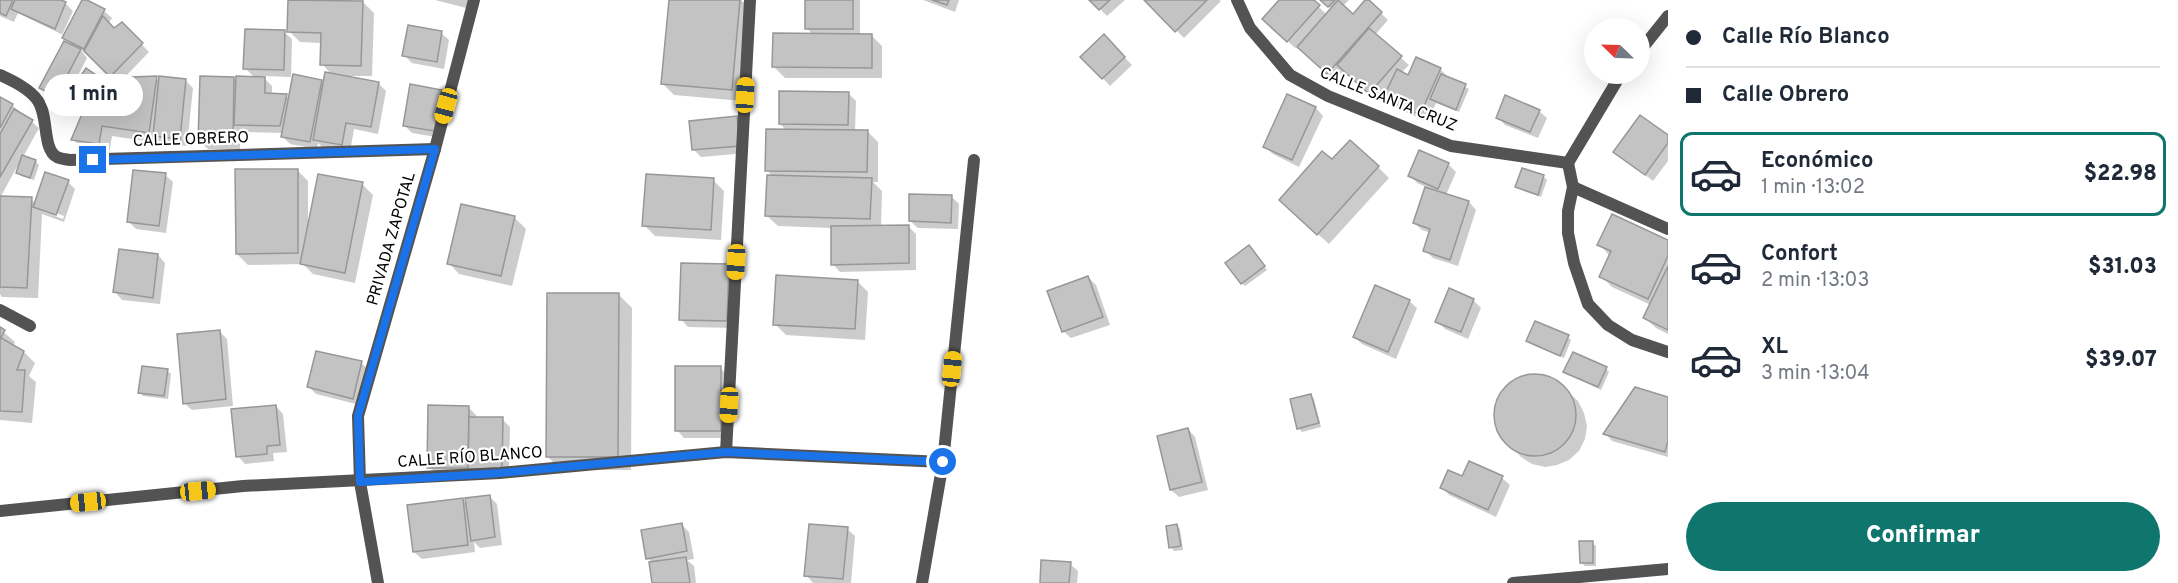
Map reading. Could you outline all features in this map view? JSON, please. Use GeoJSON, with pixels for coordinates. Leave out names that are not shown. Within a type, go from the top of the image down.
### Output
{"type":"FeatureCollection","features":[{"type":"Feature","properties":{"kind":"street","name":"PRIVADA ZAPOTAL"},"geometry":{"type":"LineString","coordinates":[[378,583],[360,482],[358,416],[435,149],[474,0]]}},
{"type":"Feature","properties":{"kind":"street"},"geometry":{"type":"LineString","coordinates":[[726,452],[750,0]]}},
{"type":"Feature","properties":{"kind":"street","name":"CALLE SANTA CRUZ"},"geometry":{"type":"LineString","coordinates":[[1237,0],[1250,28],[1290,75],[1328,96],[1451,146],[1568,163]]}},
{"type":"Feature","properties":{"kind":"street"},"geometry":{"type":"LineString","coordinates":[[1650,38],[1668,16]]}},
{"type":"Feature","properties":{"kind":"street","name":"CALLE OBRERO"},"geometry":{"type":"LineString","coordinates":[[0,75],[22,86],[38,100],[45,118],[47,146],[55,156],[70,160],[435,149]]}},
{"type":"Feature","properties":{"kind":"street"},"geometry":{"type":"LineString","coordinates":[[1615,84],[1568,163],[1573,187],[1568,211],[1568,233],[1574,263],[1588,304],[1608,325],[1632,340],[1668,352]]}},
{"type":"Feature","properties":{"kind":"street"},"geometry":{"type":"LineString","coordinates":[[922,583],[943,462],[974,160]]}},
{"type":"Feature","properties":{"kind":"street"},"geometry":{"type":"LineString","coordinates":[[1573,187],[1668,229]]}},
{"type":"Feature","properties":{"kind":"street"},"geometry":{"type":"LineString","coordinates":[[0,310],[30,326]]}},
{"type":"Feature","properties":{"kind":"street","name":"CALLE RÍO BLANCO"},"geometry":{"type":"LineString","coordinates":[[0,511],[243,486],[360,482],[500,473],[726,452],[943,462]]}},
{"type":"Feature","properties":{"kind":"street"},"geometry":{"type":"LineString","coordinates":[[1513,583],[1668,569]]}},
{"type":"Feature","properties":{"kind":"building"},"geometry":{"type":"Polygon","coordinates":[[[0,0],[13,0],[6,16],[0,13],[0,0]]]}},
{"type":"Feature","properties":{"kind":"building"},"geometry":{"type":"Polygon","coordinates":[[[15,0],[61,0],[66,2],[55,29],[11,9],[15,0]]]}},
{"type":"Feature","properties":{"kind":"building"},"geometry":{"type":"Polygon","coordinates":[[[82,0],[87,0],[105,9],[84,49],[62,38],[82,0]]]}},
{"type":"Feature","properties":{"kind":"building"},"geometry":{"type":"Polygon","coordinates":[[[288,0],[363,1],[361,66],[320,65],[321,33],[287,32],[288,0]]]}},
{"type":"Feature","properties":{"kind":"building"},"geometry":{"type":"Polygon","coordinates":[[[669,0],[740,0],[732,90],[661,84],[669,0]]]}},
{"type":"Feature","properties":{"kind":"building"},"geometry":{"type":"Polygon","coordinates":[[[805,0],[853,0],[853,29],[805,29],[805,0]]]}},
{"type":"Feature","properties":{"kind":"building"},"geometry":{"type":"Polygon","coordinates":[[[932,0],[949,0],[947,5],[932,0]]]}},
{"type":"Feature","properties":{"kind":"building"},"geometry":{"type":"Polygon","coordinates":[[[1089,0],[1110,0],[1099,10],[1089,0]]]}},
{"type":"Feature","properties":{"kind":"building"},"geometry":{"type":"Polygon","coordinates":[[[1144,0],[1207,0],[1175,32],[1144,0]]]}},
{"type":"Feature","properties":{"kind":"building"},"geometry":{"type":"Polygon","coordinates":[[[1279,0],[1314,0],[1320,5],[1287,42],[1262,19],[1279,0]]]}},
{"type":"Feature","properties":{"kind":"building"},"geometry":{"type":"Polygon","coordinates":[[[1320,0],[1335,0],[1328,7],[1320,0]]]}},
{"type":"Feature","properties":{"kind":"building"},"geometry":{"type":"Polygon","coordinates":[[[1338,0],[1353,14],[1365,0],[1369,0],[1382,12],[1327,74],[1297,47],[1338,0]]]}},
{"type":"Feature","properties":{"kind":"building"},"geometry":{"type":"Polygon","coordinates":[[[103,16],[114,28],[122,22],[143,43],[110,77],[84,51],[103,16]]]}},
{"type":"Feature","properties":{"kind":"building"},"geometry":{"type":"Polygon","coordinates":[[[408,25],[442,31],[437,62],[402,56],[408,25]]]}},
{"type":"Feature","properties":{"kind":"building"},"geometry":{"type":"Polygon","coordinates":[[[1369,28],[1402,56],[1369,94],[1337,65],[1369,28]]]}},
{"type":"Feature","properties":{"kind":"building"},"geometry":{"type":"Polygon","coordinates":[[[245,29],[285,30],[284,70],[243,69],[245,29]]]}},
{"type":"Feature","properties":{"kind":"building"},"geometry":{"type":"Polygon","coordinates":[[[773,33],[872,34],[872,68],[772,67],[773,33]]]}},
{"type":"Feature","properties":{"kind":"building"},"geometry":{"type":"Polygon","coordinates":[[[1104,34],[1125,57],[1102,79],[1080,57],[1104,34]]]}},
{"type":"Feature","properties":{"kind":"building"},"geometry":{"type":"Polygon","coordinates":[[[64,41],[81,49],[56,97],[39,88],[64,41]]]}},
{"type":"Feature","properties":{"kind":"building"},"geometry":{"type":"Polygon","coordinates":[[[1416,57],[1441,68],[1420,115],[1383,98],[1397,69],[1408,75],[1416,57]]]}},
{"type":"Feature","properties":{"kind":"building"},"geometry":{"type":"Polygon","coordinates":[[[86,68],[99,77],[81,104],[68,95],[86,68]]]}},
{"type":"Feature","properties":{"kind":"building"},"geometry":{"type":"Polygon","coordinates":[[[325,72],[379,82],[371,127],[346,123],[342,145],[313,140],[325,72]]]}},
{"type":"Feature","properties":{"kind":"building"},"geometry":{"type":"Polygon","coordinates":[[[293,74],[322,80],[310,142],[281,137],[293,74]]]}},
{"type":"Feature","properties":{"kind":"building"},"geometry":{"type":"Polygon","coordinates":[[[1441,74],[1466,84],[1456,110],[1430,99],[1441,74]]]}},
{"type":"Feature","properties":{"kind":"building"},"geometry":{"type":"Polygon","coordinates":[[[157,76],[149,133],[102,126],[99,144],[71,140],[90,95],[99,96],[106,78],[157,76]]]}},
{"type":"Feature","properties":{"kind":"building"},"geometry":{"type":"Polygon","coordinates":[[[159,76],[186,79],[180,139],[153,136],[159,76]]]}},
{"type":"Feature","properties":{"kind":"building"},"geometry":{"type":"Polygon","coordinates":[[[200,76],[234,77],[233,143],[198,142],[200,76]]]}},
{"type":"Feature","properties":{"kind":"building"},"geometry":{"type":"Polygon","coordinates":[[[236,76],[265,77],[265,93],[287,94],[280,126],[234,125],[236,76]]]}},
{"type":"Feature","properties":{"kind":"building"},"geometry":{"type":"Polygon","coordinates":[[[410,84],[442,90],[434,131],[403,126],[410,84]]]}},
{"type":"Feature","properties":{"kind":"building"},"geometry":{"type":"Polygon","coordinates":[[[779,91],[849,92],[848,125],[779,124],[779,91]]]}},
{"type":"Feature","properties":{"kind":"building"},"geometry":{"type":"Polygon","coordinates":[[[1287,94],[1316,107],[1292,160],[1263,147],[1287,94]]]}},
{"type":"Feature","properties":{"kind":"building"},"geometry":{"type":"Polygon","coordinates":[[[1505,95],[1540,110],[1530,132],[1496,118],[1505,95]]]}},
{"type":"Feature","properties":{"kind":"building"},"geometry":{"type":"Polygon","coordinates":[[[0,97],[13,104],[0,128],[0,97]]]}},
{"type":"Feature","properties":{"kind":"building"},"geometry":{"type":"Polygon","coordinates":[[[14,109],[33,120],[0,177],[0,134],[14,109]]]}},
{"type":"Feature","properties":{"kind":"building"},"geometry":{"type":"Polygon","coordinates":[[[1640,115],[1668,135],[1668,143],[1645,175],[1613,152],[1640,115]]]}},
{"type":"Feature","properties":{"kind":"building"},"geometry":{"type":"Polygon","coordinates":[[[737,116],[740,146],[692,150],[689,121],[737,116]]]}},
{"type":"Feature","properties":{"kind":"building"},"geometry":{"type":"Polygon","coordinates":[[[766,129],[868,130],[867,172],[765,171],[766,129]]]}},
{"type":"Feature","properties":{"kind":"building"},"geometry":{"type":"Polygon","coordinates":[[[1350,140],[1379,166],[1317,235],[1279,200],[1322,151],[1332,159],[1350,140]]]}},
{"type":"Feature","properties":{"kind":"building"},"geometry":{"type":"Polygon","coordinates":[[[1419,150],[1449,163],[1438,189],[1408,176],[1419,150]]]}},
{"type":"Feature","properties":{"kind":"building"},"geometry":{"type":"Polygon","coordinates":[[[22,155],[36,160],[30,178],[16,173],[22,155]]]}},
{"type":"Feature","properties":{"kind":"building"},"geometry":{"type":"Polygon","coordinates":[[[1522,168],[1544,175],[1538,195],[1515,187],[1522,168]]]}},
{"type":"Feature","properties":{"kind":"building"},"geometry":{"type":"Polygon","coordinates":[[[235,169],[298,169],[298,253],[236,254],[235,169]]]}},
{"type":"Feature","properties":{"kind":"building"},"geometry":{"type":"Polygon","coordinates":[[[133,170],[166,173],[159,226],[127,222],[133,170]]]}},
{"type":"Feature","properties":{"kind":"building"},"geometry":{"type":"Polygon","coordinates":[[[45,172],[69,180],[56,215],[33,207],[45,172]]]}},
{"type":"Feature","properties":{"kind":"building"},"geometry":{"type":"Polygon","coordinates":[[[318,174],[363,182],[345,273],[300,264],[318,174]]]}},
{"type":"Feature","properties":{"kind":"building"},"geometry":{"type":"Polygon","coordinates":[[[646,174],[714,178],[711,230],[642,226],[646,174]]]}},
{"type":"Feature","properties":{"kind":"building"},"geometry":{"type":"Polygon","coordinates":[[[767,175],[872,178],[870,219],[765,216],[767,175]]]}},
{"type":"Feature","properties":{"kind":"building"},"geometry":{"type":"Polygon","coordinates":[[[1425,187],[1469,201],[1450,260],[1423,251],[1430,229],[1413,223],[1425,187]]]}},
{"type":"Feature","properties":{"kind":"building"},"geometry":{"type":"Polygon","coordinates":[[[909,194],[952,195],[951,223],[909,221],[909,194]]]}},
{"type":"Feature","properties":{"kind":"building"},"geometry":{"type":"Polygon","coordinates":[[[0,196],[32,197],[27,288],[0,287],[0,196]]]}},
{"type":"Feature","properties":{"kind":"building"},"geometry":{"type":"Polygon","coordinates":[[[461,204],[515,216],[501,276],[447,264],[461,204]]]}},
{"type":"Feature","properties":{"kind":"building"},"geometry":{"type":"Polygon","coordinates":[[[1612,214],[1668,240],[1668,256],[1648,299],[1599,277],[1611,251],[1597,245],[1612,214]]]}},
{"type":"Feature","properties":{"kind":"building"},"geometry":{"type":"Polygon","coordinates":[[[909,225],[909,263],[831,265],[831,226],[909,225]]]}},
{"type":"Feature","properties":{"kind":"building"},"geometry":{"type":"Polygon","coordinates":[[[1249,245],[1265,266],[1241,284],[1225,263],[1249,245]]]}},
{"type":"Feature","properties":{"kind":"building"},"geometry":{"type":"Polygon","coordinates":[[[119,249],[158,254],[153,298],[113,292],[119,249]]]}},
{"type":"Feature","properties":{"kind":"building"},"geometry":{"type":"Polygon","coordinates":[[[681,263],[729,264],[727,321],[679,320],[681,263]]]}},
{"type":"Feature","properties":{"kind":"building"},"geometry":{"type":"Polygon","coordinates":[[[1668,266],[1668,330],[1643,318],[1668,266]]]}},
{"type":"Feature","properties":{"kind":"building"},"geometry":{"type":"Polygon","coordinates":[[[776,275],[858,280],[855,329],[773,325],[776,275]]]}},
{"type":"Feature","properties":{"kind":"building"},"geometry":{"type":"Polygon","coordinates":[[[1088,276],[1103,317],[1062,332],[1047,291],[1088,276]]]}},
{"type":"Feature","properties":{"kind":"building"},"geometry":{"type":"Polygon","coordinates":[[[1375,285],[1410,300],[1388,352],[1353,337],[1375,285]]]}},
{"type":"Feature","properties":{"kind":"building"},"geometry":{"type":"Polygon","coordinates":[[[1449,288],[1474,299],[1461,332],[1435,322],[1449,288]]]}},
{"type":"Feature","properties":{"kind":"building"},"geometry":{"type":"Polygon","coordinates":[[[547,293],[619,293],[618,457],[546,457],[547,293]]]}},
{"type":"Feature","properties":{"kind":"building"},"geometry":{"type":"Polygon","coordinates":[[[1535,321],[1569,335],[1560,356],[1526,341],[1535,321]]]}},
{"type":"Feature","properties":{"kind":"building"},"geometry":{"type":"Polygon","coordinates":[[[0,327],[5,330],[1,338],[24,351],[17,370],[25,370],[22,412],[0,411],[0,327]]]}},
{"type":"Feature","properties":{"kind":"building"},"geometry":{"type":"Polygon","coordinates":[[[220,330],[226,399],[183,404],[177,334],[220,330]]]}},
{"type":"Feature","properties":{"kind":"building"},"geometry":{"type":"Polygon","coordinates":[[[316,351],[362,361],[353,399],[307,387],[316,351]]]}},
{"type":"Feature","properties":{"kind":"building"},"geometry":{"type":"Polygon","coordinates":[[[1573,352],[1607,367],[1598,387],[1563,372],[1573,352]]]}},
{"type":"Feature","properties":{"kind":"building"},"geometry":{"type":"Polygon","coordinates":[[[142,366],[168,369],[164,396],[138,393],[142,366]]]}},
{"type":"Feature","properties":{"kind":"building"},"geometry":{"type":"Polygon","coordinates":[[[675,366],[721,366],[721,431],[675,431],[675,366]]]}},
{"type":"Feature","properties":{"kind":"building"},"geometry":{"type":"Polygon","coordinates":[[[1535,374],[1551,377],[1564,386],[1573,399],[1576,415],[1573,431],[1564,444],[1551,453],[1535,456],[1519,453],[1506,444],[1497,431],[1494,415],[1497,399],[1506,386],[1519,377],[1535,374]]]}},
{"type":"Feature","properties":{"kind":"building"},"geometry":{"type":"Polygon","coordinates":[[[1635,387],[1668,397],[1668,441],[1665,452],[1603,434],[1635,387]]]}},
{"type":"Feature","properties":{"kind":"building"},"geometry":{"type":"Polygon","coordinates":[[[1311,394],[1319,423],[1297,429],[1290,399],[1311,394]]]}},
{"type":"Feature","properties":{"kind":"building"},"geometry":{"type":"Polygon","coordinates":[[[276,405],[280,445],[267,446],[267,454],[236,457],[231,409],[276,405]]]}},
{"type":"Feature","properties":{"kind":"building"},"geometry":{"type":"Polygon","coordinates":[[[428,405],[469,406],[468,468],[427,468],[428,405]]]}},
{"type":"Feature","properties":{"kind":"building"},"geometry":{"type":"Polygon","coordinates":[[[469,417],[503,417],[502,469],[468,469],[469,417]]]}},
{"type":"Feature","properties":{"kind":"building"},"geometry":{"type":"Polygon","coordinates":[[[1188,428],[1202,482],[1170,490],[1157,436],[1188,428]]]}},
{"type":"Feature","properties":{"kind":"building"},"geometry":{"type":"Polygon","coordinates":[[[1469,461],[1503,476],[1488,510],[1440,488],[1448,470],[1462,476],[1469,461]]]}},
{"type":"Feature","properties":{"kind":"building"},"geometry":{"type":"Polygon","coordinates":[[[490,495],[495,537],[471,541],[465,498],[490,495]]]}},
{"type":"Feature","properties":{"kind":"building"},"geometry":{"type":"Polygon","coordinates":[[[463,498],[468,545],[413,552],[407,505],[463,498]]]}},
{"type":"Feature","properties":{"kind":"building"},"geometry":{"type":"Polygon","coordinates":[[[682,523],[687,551],[646,559],[641,530],[682,523]]]}},
{"type":"Feature","properties":{"kind":"building"},"geometry":{"type":"Polygon","coordinates":[[[809,524],[848,527],[843,579],[804,576],[809,524]]]}},
{"type":"Feature","properties":{"kind":"building"},"geometry":{"type":"Polygon","coordinates":[[[1177,524],[1181,546],[1169,548],[1166,526],[1177,524]]]}},
{"type":"Feature","properties":{"kind":"building"},"geometry":{"type":"Polygon","coordinates":[[[1579,541],[1593,541],[1593,563],[1580,563],[1579,541]]]}},
{"type":"Feature","properties":{"kind":"building"},"geometry":{"type":"Polygon","coordinates":[[[686,557],[690,583],[652,583],[649,562],[686,557]]]}},
{"type":"Feature","properties":{"kind":"building"},"geometry":{"type":"Polygon","coordinates":[[[1041,560],[1071,562],[1069,583],[1040,583],[1041,560]]]}},
{"type":"Feature","properties":{"kind":"route"},"geometry":{"type":"LineString","coordinates":[[93,160],[435,149],[358,416],[360,482],[500,473],[726,452],[943,462]]}}]}
